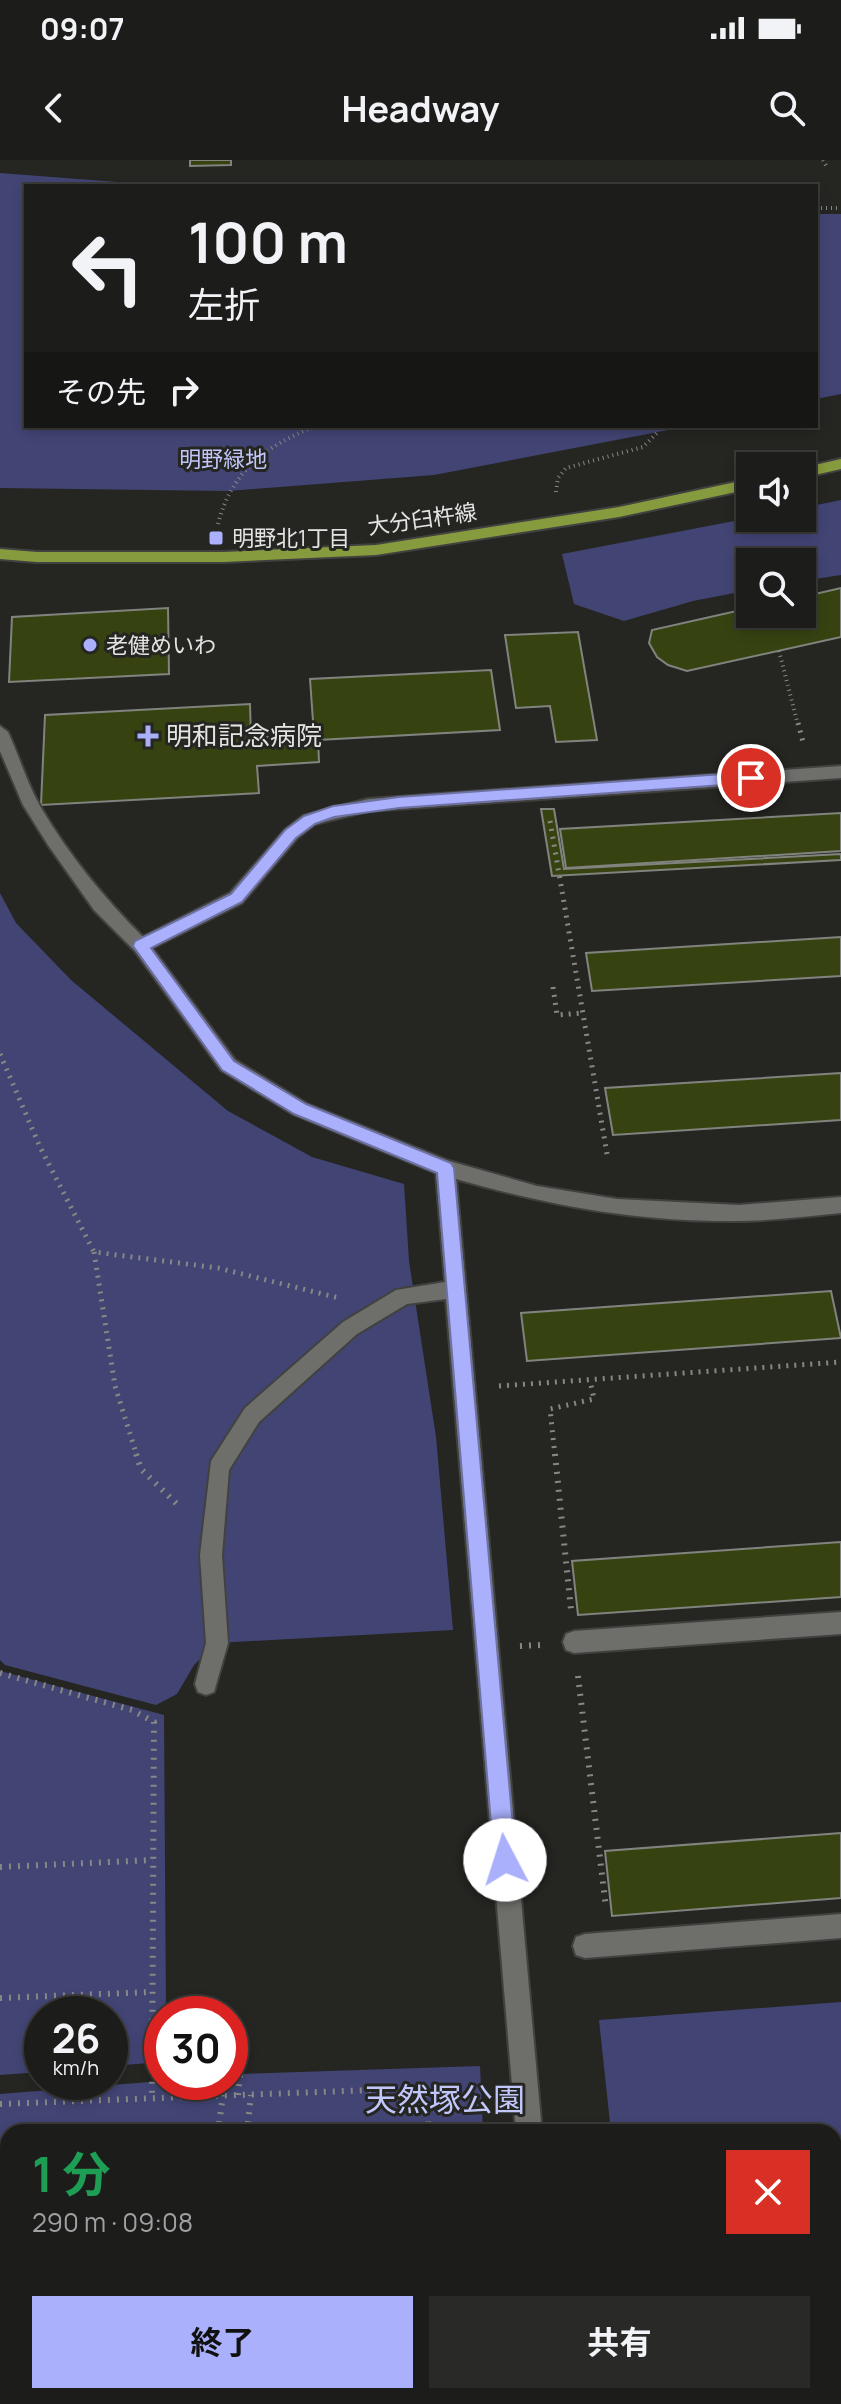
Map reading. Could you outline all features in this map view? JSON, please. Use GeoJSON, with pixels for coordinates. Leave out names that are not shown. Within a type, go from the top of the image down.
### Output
{"type":"FeatureCollection","features":[{"type":"Feature","properties":{"kind":"main road"},"geometry":{"type":"LineString","coordinates":[[816,470],[841,464]]}},
{"type":"Feature","properties":{"kind":"main road","name":"大分臼杵線"},"geometry":{"type":"LineString","coordinates":[[0,554],[37,557],[224,557],[376,550],[619,512],[736,487]]}},
{"type":"Feature","properties":{"kind":"street"},"geometry":{"type":"LineString","coordinates":[[0,732],[31,805],[100,905],[141,946],[228,1065],[300,1109],[445,1168],[537,1194],[617,1207],[739,1213],[841,1205]]}},
{"type":"Feature","properties":{"kind":"street"},"geometry":{"type":"LineString","coordinates":[[141,946],[236,898],[291,834],[309,820],[368,805],[841,772]]}},
{"type":"Feature","properties":{"kind":"street"},"geometry":{"type":"LineString","coordinates":[[445,1168],[528,2124]]}},
{"type":"Feature","properties":{"kind":"street"},"geometry":{"type":"LineString","coordinates":[[206,1684],[217,1643],[212,1538],[219,1468],[252,1415],[350,1328],[403,1296],[455,1289]]}},
{"type":"Feature","properties":{"kind":"street"},"geometry":{"type":"LineString","coordinates":[[574,1642],[841,1623]]}},
{"type":"Feature","properties":{"kind":"street"},"geometry":{"type":"LineString","coordinates":[[585,1946],[841,1926]]}},
{"type":"Feature","properties":{"kind":"path"},"geometry":{"type":"LineString","coordinates":[[823,160],[827,167]]}},
{"type":"Feature","properties":{"kind":"path"},"geometry":{"type":"LineString","coordinates":[[818,208],[841,208]]}},
{"type":"Feature","properties":{"kind":"path"},"geometry":{"type":"LineString","coordinates":[[218,524],[228,491],[242,472],[269,450],[311,428]]}},
{"type":"Feature","properties":{"kind":"path"},"geometry":{"type":"LineString","coordinates":[[556,492],[558,478],[566,468],[643,447],[657,433],[656,428]]}},
{"type":"Feature","properties":{"kind":"path"},"geometry":{"type":"LineString","coordinates":[[779,651],[810,774]]}},
{"type":"Feature","properties":{"kind":"path"},"geometry":{"type":"LineString","coordinates":[[546,792],[607,1154]]}},
{"type":"Feature","properties":{"kind":"path"},"geometry":{"type":"LineString","coordinates":[[553,987],[557,1015],[583,1013]]}},
{"type":"Feature","properties":{"kind":"path"},"geometry":{"type":"LineString","coordinates":[[0,1054],[45,1159],[94,1252],[115,1386],[141,1469],[212,1538]]}},
{"type":"Feature","properties":{"kind":"path"},"geometry":{"type":"LineString","coordinates":[[94,1252],[132,1254],[214,1269],[318,1291],[378,1311]]}},
{"type":"Feature","properties":{"kind":"path"},"geometry":{"type":"LineString","coordinates":[[464,1388],[841,1362]]}},
{"type":"Feature","properties":{"kind":"path"},"geometry":{"type":"LineString","coordinates":[[550,1409],[594,1399],[590,1380]]}},
{"type":"Feature","properties":{"kind":"path"},"geometry":{"type":"LineString","coordinates":[[487,1649],[574,1642]]}},
{"type":"Feature","properties":{"kind":"path"},"geometry":{"type":"LineString","coordinates":[[1,1675],[132,1710],[154,1722],[152,1996]]}},
{"type":"Feature","properties":{"kind":"path"},"geometry":{"type":"LineString","coordinates":[[0,1867],[153,1860]]}},
{"type":"Feature","properties":{"kind":"path"},"geometry":{"type":"LineString","coordinates":[[0,1998],[152,1992]]}},
{"type":"Feature","properties":{"kind":"path"},"geometry":{"type":"LineString","coordinates":[[248,2124],[251,2095],[425,2088],[428,2124]]}},
{"type":"Feature","properties":{"kind":"path"},"geometry":{"type":"LineString","coordinates":[[0,2104],[144,2098]]}},
{"type":"Feature","properties":{"kind":"path"},"geometry":{"type":"LineString","coordinates":[[219,2124],[222,2100]]}},
{"type":"Feature","properties":{"kind":"green space","name":"明野緑地"},"geometry":{"type":"Polygon","coordinates":[[[0,173],[143,184],[24,184],[24,428],[679,428],[434,475],[228,491],[0,488],[0,173]]]}},
{"type":"Feature","properties":{"kind":"green space"},"geometry":{"type":"Polygon","coordinates":[[[818,214],[841,214],[841,394],[818,399],[818,214]]]}},
{"type":"Feature","properties":{"kind":"green space"},"geometry":{"type":"Polygon","coordinates":[[[841,500],[841,575],[816,579],[816,548],[736,548],[736,593],[693,601],[624,621],[574,604],[562,554],[736,521],[736,532],[816,532],[816,505],[841,500]]]}},
{"type":"Feature","properties":{"kind":"green space"},"geometry":{"type":"Polygon","coordinates":[[[0,893],[16,923],[71,980],[228,1111],[312,1157],[404,1184],[409,1261],[436,1437],[453,1630],[217,1643],[194,1665],[177,1694],[156,1705],[5,1665],[0,1660],[0,893]]]}},
{"type":"Feature","properties":{"kind":"green space"},"geometry":{"type":"Polygon","coordinates":[[[0,1671],[164,1715],[166,1996],[144,1996],[144,2063],[128,2065],[128,1996],[24,1996],[24,2073],[0,2075],[0,1671]]]}},
{"type":"Feature","properties":{"kind":"green space"},"geometry":{"type":"Polygon","coordinates":[[[841,2002],[841,2124],[610,2124],[599,2020],[841,2002]]]}},
{"type":"Feature","properties":{"kind":"green space","name":"天然塚公園"},"geometry":{"type":"Polygon","coordinates":[[[480,2066],[483,2124],[0,2124],[0,2094],[24,2092],[24,2100],[128,2100],[128,2084],[144,2082],[144,2100],[248,2100],[248,2074],[480,2066]]]}},
{"type":"Feature","properties":{"kind":"building"},"geometry":{"type":"Polygon","coordinates":[[[190,160],[231,160],[231,165],[190,166],[190,160]]]}},
{"type":"Feature","properties":{"kind":"building"},"geometry":{"type":"Polygon","coordinates":[[[841,588],[841,637],[687,671],[668,665],[657,657],[649,643],[652,630],[736,611],[736,628],[816,628],[816,594],[841,588]]]}},
{"type":"Feature","properties":{"kind":"building","name":"老健めいわ"},"geometry":{"type":"Polygon","coordinates":[[[168,608],[169,674],[9,682],[12,617],[168,608]]]}},
{"type":"Feature","properties":{"kind":"building"},"geometry":{"type":"Polygon","coordinates":[[[578,632],[597,740],[556,742],[550,706],[516,708],[505,635],[578,632]]]}},
{"type":"Feature","properties":{"kind":"building","name":"明和記念病院"},"geometry":{"type":"Polygon","coordinates":[[[491,670],[500,730],[318,740],[319,762],[257,766],[259,793],[41,805],[45,715],[250,704],[251,738],[314,735],[310,679],[491,670]]]}},
{"type":"Feature","properties":{"kind":"building"},"geometry":{"type":"Polygon","coordinates":[[[541,809],[554,809],[564,869],[841,854],[841,860],[552,876],[541,809]]]}},
{"type":"Feature","properties":{"kind":"building"},"geometry":{"type":"Polygon","coordinates":[[[841,813],[841,851],[566,868],[560,829],[841,813]]]}},
{"type":"Feature","properties":{"kind":"building"},"geometry":{"type":"Polygon","coordinates":[[[841,937],[841,976],[592,991],[586,953],[841,937]]]}},
{"type":"Feature","properties":{"kind":"building"},"geometry":{"type":"Polygon","coordinates":[[[841,1073],[841,1120],[613,1135],[605,1088],[841,1073]]]}},
{"type":"Feature","properties":{"kind":"building"},"geometry":{"type":"Polygon","coordinates":[[[831,1291],[841,1338],[527,1361],[521,1313],[831,1291]]]}},
{"type":"Feature","properties":{"kind":"building"},"geometry":{"type":"Polygon","coordinates":[[[841,1542],[841,1597],[578,1615],[572,1561],[841,1542]]]}},
{"type":"Feature","properties":{"kind":"building"},"geometry":{"type":"Polygon","coordinates":[[[841,1833],[841,1898],[612,1916],[605,1851],[841,1833]]]}},
{"type":"Feature","properties":{"kind":"place","name":"明野北1丁目"},"geometry":{"type":"Point","coordinates":[216,538]}},
{"type":"Feature","properties":{"kind":"place","name":"老健めいわ"},"geometry":{"type":"Point","coordinates":[90,645]}},
{"type":"Feature","properties":{"kind":"place","name":"明和記念病院"},"geometry":{"type":"Point","coordinates":[148,736]}},
{"type":"Feature","properties":{"kind":"route"},"geometry":{"type":"LineString","coordinates":[[505,1860],[445,1168],[374,1142],[300,1109],[228,1065],[141,946],[236,898],[291,834],[309,820],[333,812],[399,802],[751,778]]}}]}
